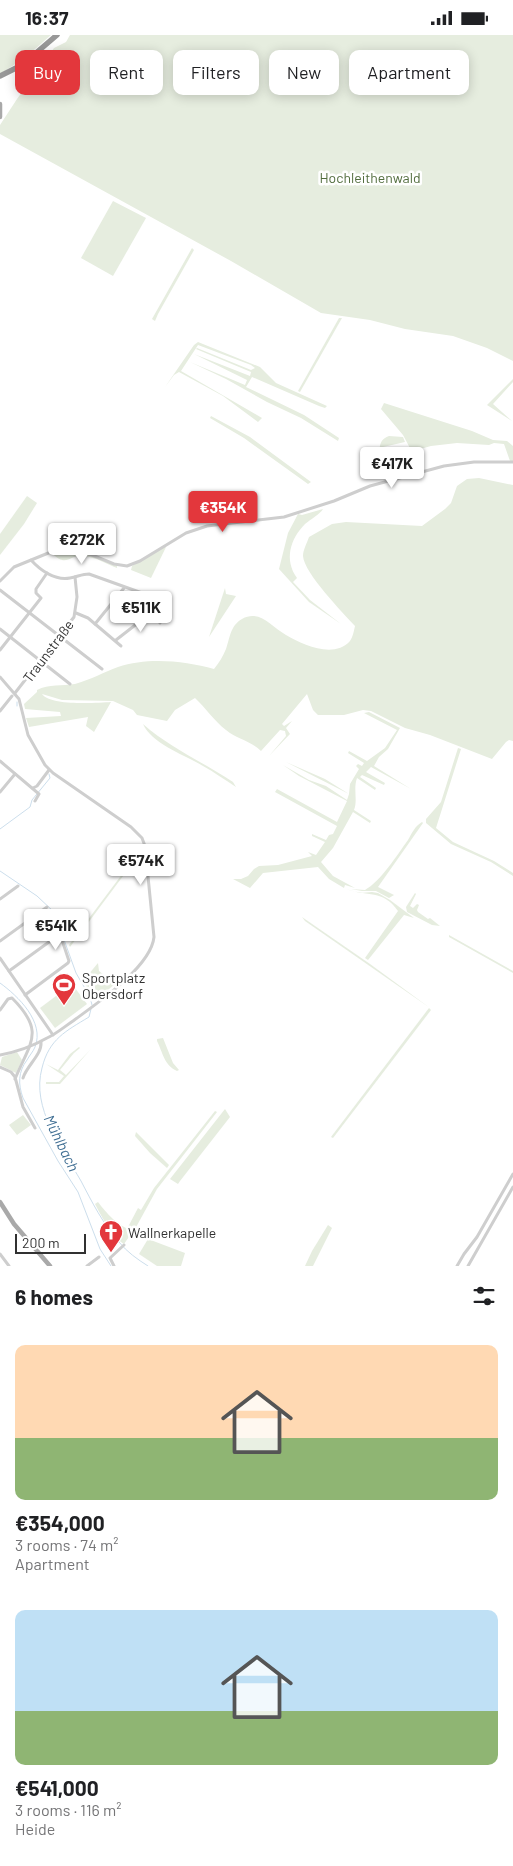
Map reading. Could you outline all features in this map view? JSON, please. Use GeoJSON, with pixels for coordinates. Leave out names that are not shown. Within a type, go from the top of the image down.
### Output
{"type":"FeatureCollection","features":[{"type":"Feature","properties":{"kind":"highway"},"geometry":{"type":"LineString","coordinates":[[40,50],[56,35]]}},
{"type":"Feature","properties":{"kind":"highway"},"geometry":{"type":"LineString","coordinates":[[0,76],[15,68]]}},
{"type":"Feature","properties":{"kind":"highway"},"geometry":{"type":"LineString","coordinates":[[0,81],[15,69]]}},
{"type":"Feature","properties":{"kind":"main road"},"geometry":{"type":"LineString","coordinates":[[0,104],[0,117]]}},
{"type":"Feature","properties":{"kind":"main road"},"geometry":{"type":"LineString","coordinates":[[0,1202],[14,1224],[50,1266]]}},
{"type":"Feature","properties":{"kind":"street"},"geometry":{"type":"LineString","coordinates":[[0,581],[14,567],[69,547],[118,566],[127,566],[140,561],[186,533],[206,526],[284,517],[334,501],[370,485],[444,466],[474,462],[513,462]]}},
{"type":"Feature","properties":{"kind":"street"},"geometry":{"type":"LineString","coordinates":[[31,560],[46,573],[59,578],[89,574],[142,593],[160,623]]}},
{"type":"Feature","properties":{"kind":"street"},"geometry":{"type":"LineString","coordinates":[[0,651],[41,598],[36,593],[36,589],[46,573]]}},
{"type":"Feature","properties":{"kind":"street","name":"Traunstraße"},"geometry":{"type":"LineString","coordinates":[[0,711],[76,613],[78,597],[75,577]]}},
{"type":"Feature","properties":{"kind":"street"},"geometry":{"type":"LineString","coordinates":[[95,624],[124,588]]}},
{"type":"Feature","properties":{"kind":"street"},"geometry":{"type":"LineString","coordinates":[[0,590],[102,669]]}},
{"type":"Feature","properties":{"kind":"street"},"geometry":{"type":"LineString","coordinates":[[115,640],[152,611]]}},
{"type":"Feature","properties":{"kind":"street"},"geometry":{"type":"LineString","coordinates":[[76,613],[95,624],[121,646]]}},
{"type":"Feature","properties":{"kind":"street"},"geometry":{"type":"LineString","coordinates":[[0,629],[70,684]]}},
{"type":"Feature","properties":{"kind":"street"},"geometry":{"type":"LineString","coordinates":[[0,677],[21,704],[28,735],[35,750],[49,770],[131,827],[142,838],[146,847],[153,942],[142,961],[132,972],[88,1011],[53,1035],[32,1045],[0,1055]]}},
{"type":"Feature","properties":{"kind":"street"},"geometry":{"type":"LineString","coordinates":[[0,761],[29,787],[37,786],[49,770]]}},
{"type":"Feature","properties":{"kind":"street"},"geometry":{"type":"LineString","coordinates":[[0,792],[15,774]]}},
{"type":"Feature","properties":{"kind":"street"},"geometry":{"type":"LineString","coordinates":[[33,787],[37,793],[36,801]]}},
{"type":"Feature","properties":{"kind":"street"},"geometry":{"type":"LineString","coordinates":[[0,899],[18,886]]}},
{"type":"Feature","properties":{"kind":"street"},"geometry":{"type":"LineString","coordinates":[[0,941],[47,907]]}},
{"type":"Feature","properties":{"kind":"street"},"geometry":{"type":"LineString","coordinates":[[9,971],[60,934],[68,963],[25,995]]}},
{"type":"Feature","properties":{"kind":"street"},"geometry":{"type":"LineString","coordinates":[[0,958],[53,1035]]}},
{"type":"Feature","properties":{"kind":"street"},"geometry":{"type":"LineString","coordinates":[[0,1010],[9,997],[12,998],[30,1022],[33,1033],[32,1045],[20,1065],[15,1079]]}},
{"type":"Feature","properties":{"kind":"street"},"geometry":{"type":"LineString","coordinates":[[23,1078],[28,1066],[40,1051],[39,1042]]}},
{"type":"Feature","properties":{"kind":"street"},"geometry":{"type":"LineString","coordinates":[[0,1067],[11,1072],[15,1079],[22,1104],[35,1128]]}},
{"type":"Feature","properties":{"kind":"street"},"geometry":{"type":"LineString","coordinates":[[457,1266],[477,1237],[513,1174]]}},
{"type":"Feature","properties":{"kind":"street"},"geometry":{"type":"LineString","coordinates":[[468,1266],[513,1187]]}},
{"type":"Feature","properties":{"kind":"street"},"geometry":{"type":"LineString","coordinates":[[477,1237],[483,1241]]}},
{"type":"Feature","properties":{"kind":"street"},"geometry":{"type":"LineString","coordinates":[[114,1266],[110,1258],[122,1246]]}},
{"type":"Feature","properties":{"kind":"street"},"geometry":{"type":"LineString","coordinates":[[0,1254],[10,1266]]}},
{"type":"Feature","properties":{"kind":"street"},"geometry":{"type":"LineString","coordinates":[[88,1266],[99,1257]]}},
{"type":"Feature","properties":{"kind":"green space"},"geometry":{"type":"Polygon","coordinates":[[[0,35],[51,35],[34,50],[15,50],[15,64],[0,74],[0,35]]]}},
{"type":"Feature","properties":{"kind":"green space","name":"Hochleithenwald"},"geometry":{"type":"Polygon","coordinates":[[[70,35],[513,35],[513,361],[487,348],[453,336],[405,329],[370,320],[321,313],[231,261],[0,134],[0,125],[20,95],[80,95],[80,50],[53,50],[66,42],[70,35]]]}},
{"type":"Feature","properties":{"kind":"green space"},"geometry":{"type":"Polygon","coordinates":[[[113,201],[146,218],[113,276],[81,258],[113,201]]]}},
{"type":"Feature","properties":{"kind":"green space"},"geometry":{"type":"Polygon","coordinates":[[[192,248],[194,250],[155,321],[152,319],[192,248]]]}},
{"type":"Feature","properties":{"kind":"green space"},"geometry":{"type":"Polygon","coordinates":[[[339,318],[342,318],[300,392],[298,391],[339,318]]]}},
{"type":"Feature","properties":{"kind":"green space"},"geometry":{"type":"Polygon","coordinates":[[[198,342],[260,367],[276,383],[327,406],[325,408],[319,406],[252,377],[246,387],[304,415],[339,438],[338,441],[301,418],[190,362],[245,385],[247,380],[194,354],[250,376],[251,372],[196,349],[251,370],[255,368],[198,345],[181,371],[262,418],[258,422],[223,396],[179,372],[174,375],[165,387],[198,342]]]}},
{"type":"Feature","properties":{"kind":"green space"},"geometry":{"type":"Polygon","coordinates":[[[513,379],[513,382],[493,404],[512,421],[487,405],[513,379]]]}},
{"type":"Feature","properties":{"kind":"green space"},"geometry":{"type":"Polygon","coordinates":[[[384,403],[472,431],[493,440],[507,441],[513,446],[513,461],[510,461],[504,444],[494,443],[489,445],[457,443],[431,446],[413,451],[413,448],[411,450],[403,435],[381,409],[384,403]]]}},
{"type":"Feature","properties":{"kind":"green space"},"geometry":{"type":"Polygon","coordinates":[[[211,416],[250,437],[311,482],[308,484],[244,438],[210,418],[211,416]]]}},
{"type":"Feature","properties":{"kind":"green space"},"geometry":{"type":"Polygon","coordinates":[[[389,436],[403,437],[405,442],[383,447],[383,464],[381,465],[380,444],[389,436]]]}},
{"type":"Feature","properties":{"kind":"green space"},"geometry":{"type":"Polygon","coordinates":[[[479,478],[513,485],[513,741],[509,740],[506,742],[492,759],[430,735],[405,728],[371,711],[363,710],[344,715],[318,715],[313,710],[307,694],[282,724],[284,726],[292,721],[286,728],[290,734],[269,756],[286,736],[285,731],[280,730],[261,751],[226,730],[195,698],[175,710],[167,721],[137,715],[133,710],[113,701],[62,700],[42,694],[47,698],[63,702],[111,702],[94,732],[86,726],[88,717],[29,727],[26,718],[61,716],[60,712],[25,709],[24,704],[37,690],[42,688],[75,684],[118,667],[142,662],[179,662],[214,669],[225,652],[235,625],[248,616],[265,620],[286,635],[318,649],[336,649],[343,646],[350,641],[355,626],[325,593],[305,563],[303,554],[309,537],[332,524],[346,522],[422,526],[451,503],[457,486],[467,479],[479,478]]]}},
{"type":"Feature","properties":{"kind":"green space"},"geometry":{"type":"Polygon","coordinates":[[[27,496],[37,503],[24,524],[0,555],[0,534],[27,496]]]}},
{"type":"Feature","properties":{"kind":"green space"},"geometry":{"type":"Polygon","coordinates":[[[323,509],[305,524],[292,543],[290,550],[291,564],[297,578],[293,582],[310,600],[341,624],[309,602],[279,569],[288,533],[298,514],[302,515],[323,509]]]}},
{"type":"Feature","properties":{"kind":"green space"},"geometry":{"type":"Polygon","coordinates":[[[167,545],[151,578],[131,570],[132,566],[167,545]]]}},
{"type":"Feature","properties":{"kind":"green space"},"geometry":{"type":"Polygon","coordinates":[[[64,548],[73,548],[117,566],[117,568],[86,556],[61,560],[52,553],[64,548]]]}},
{"type":"Feature","properties":{"kind":"green space"},"geometry":{"type":"Polygon","coordinates":[[[225,588],[226,594],[236,596],[209,637],[225,588]]]}},
{"type":"Feature","properties":{"kind":"green space"},"geometry":{"type":"Polygon","coordinates":[[[369,712],[400,728],[388,749],[379,757],[374,766],[411,789],[371,767],[366,772],[385,783],[384,785],[362,775],[360,777],[376,788],[375,790],[357,778],[354,810],[371,821],[370,823],[353,812],[333,848],[321,862],[333,876],[355,888],[345,885],[344,888],[329,879],[318,867],[263,873],[250,888],[233,879],[241,879],[248,876],[259,866],[278,865],[312,856],[308,852],[316,855],[325,842],[312,836],[312,834],[326,840],[329,835],[333,834],[337,826],[275,792],[277,789],[337,822],[347,801],[299,776],[283,765],[309,780],[326,786],[347,800],[350,784],[359,769],[356,766],[358,764],[362,766],[364,763],[348,753],[349,751],[367,761],[385,748],[397,730],[364,713],[369,712]]]}},
{"type":"Feature","properties":{"kind":"green space"},"geometry":{"type":"Polygon","coordinates":[[[143,724],[175,748],[233,782],[236,787],[207,768],[161,743],[147,731],[143,724]]]}},
{"type":"Feature","properties":{"kind":"green space"},"geometry":{"type":"Polygon","coordinates":[[[458,748],[461,749],[436,828],[453,842],[494,861],[513,873],[513,876],[491,862],[451,844],[426,823],[426,819],[441,802],[458,748]]]}},
{"type":"Feature","properties":{"kind":"green space"},"geometry":{"type":"Polygon","coordinates":[[[286,762],[325,779],[349,794],[286,762]]]}},
{"type":"Feature","properties":{"kind":"green space"},"geometry":{"type":"Polygon","coordinates":[[[422,822],[378,887],[394,895],[389,898],[376,891],[351,889],[365,890],[377,881],[422,822]]]}},
{"type":"Feature","properties":{"kind":"green space"},"geometry":{"type":"Polygon","coordinates":[[[141,849],[141,852],[70,947],[69,945],[141,849]]]}},
{"type":"Feature","properties":{"kind":"green space"},"geometry":{"type":"Polygon","coordinates":[[[362,893],[378,893],[414,918],[404,915],[368,960],[365,958],[398,911],[386,899],[380,896],[362,893]]]}},
{"type":"Feature","properties":{"kind":"green space"},"geometry":{"type":"Polygon","coordinates":[[[415,893],[410,906],[413,908],[417,904],[419,905],[418,912],[440,926],[432,925],[407,912],[406,907],[415,893]]]}},
{"type":"Feature","properties":{"kind":"green space"},"geometry":{"type":"Polygon","coordinates":[[[302,917],[370,964],[430,1008],[305,921],[302,917]]]}},
{"type":"Feature","properties":{"kind":"green space"},"geometry":{"type":"Polygon","coordinates":[[[449,935],[513,971],[513,973],[449,937],[449,935]]]}},
{"type":"Feature","properties":{"kind":"green space"},"geometry":{"type":"Polygon","coordinates":[[[98,963],[99,971],[115,984],[97,999],[83,981],[98,963]]]}},
{"type":"Feature","properties":{"kind":"green space","name":"Sportplatz Obersdorf"},"geometry":{"type":"Polygon","coordinates":[[[72,984],[87,1004],[55,1028],[40,1008],[72,984]]]}},
{"type":"Feature","properties":{"kind":"green space"},"geometry":{"type":"Polygon","coordinates":[[[429,1008],[431,1010],[333,1138],[331,1137],[429,1008]]]}},
{"type":"Feature","properties":{"kind":"green space"},"geometry":{"type":"Polygon","coordinates":[[[163,1038],[173,1063],[179,1070],[177,1071],[167,1062],[157,1041],[157,1039],[163,1038]]]}},
{"type":"Feature","properties":{"kind":"green space"},"geometry":{"type":"Polygon","coordinates":[[[79,1047],[60,1070],[66,1075],[91,1049],[60,1084],[46,1084],[46,1082],[59,1082],[64,1076],[46,1064],[58,1070],[70,1054],[79,1047]]]}},
{"type":"Feature","properties":{"kind":"green space"},"geometry":{"type":"Polygon","coordinates":[[[17,1052],[22,1060],[16,1073],[0,1065],[2,1057],[17,1052]]]}},
{"type":"Feature","properties":{"kind":"green space"},"geometry":{"type":"Polygon","coordinates":[[[225,1109],[230,1117],[178,1184],[170,1179],[225,1109]]]}},
{"type":"Feature","properties":{"kind":"green space"},"geometry":{"type":"Polygon","coordinates":[[[215,1111],[217,1112],[157,1189],[135,1229],[128,1227],[138,1208],[141,1210],[154,1188],[215,1111]]]}},
{"type":"Feature","properties":{"kind":"green space"},"geometry":{"type":"Polygon","coordinates":[[[23,1115],[31,1125],[17,1135],[9,1125],[23,1115]]]}},
{"type":"Feature","properties":{"kind":"green space"},"geometry":{"type":"Polygon","coordinates":[[[136,1132],[169,1165],[167,1168],[135,1136],[136,1132]]]}},
{"type":"Feature","properties":{"kind":"green space"},"geometry":{"type":"Polygon","coordinates":[[[98,1202],[118,1223],[133,1231],[124,1244],[115,1237],[108,1226],[95,1204],[98,1202]]]}},
{"type":"Feature","properties":{"kind":"green space"},"geometry":{"type":"Polygon","coordinates":[[[328,1225],[332,1228],[313,1266],[305,1266],[312,1251],[328,1225]]]}},
{"type":"Feature","properties":{"kind":"green space"},"geometry":{"type":"Polygon","coordinates":[[[148,1239],[185,1253],[181,1266],[157,1266],[139,1254],[148,1239]]]}},
{"type":"Feature","properties":{"kind":"waterway"},"geometry":{"type":"LineString","coordinates":[[0,829],[30,807],[32,800],[50,778],[49,774]]}},
{"type":"Feature","properties":{"kind":"waterway","name":"Mühlbach"},"geometry":{"type":"LineString","coordinates":[[0,871],[37,896],[54,912],[76,973],[90,997],[92,1005]]}},
{"type":"Feature","properties":{"kind":"waterway"},"geometry":{"type":"LineString","coordinates":[[0,983],[22,1002],[33,1019],[36,1028],[37,1038],[35,1047],[20,1074],[20,1088],[23,1098],[58,1161],[78,1192],[100,1249],[111,1266]]}},
{"type":"Feature","properties":{"kind":"waterway","name":"Mühlbach"},"geometry":{"type":"LineString","coordinates":[[91,1009],[89,1017],[60,1037],[45,1058],[40,1083],[44,1113],[57,1141],[113,1235],[125,1249],[148,1266]]}},
{"type":"Feature","properties":{"kind":"place","name":"Sportplatz Obersdorf"},"geometry":{"type":"Point","coordinates":[64,1006]}},
{"type":"Feature","properties":{"kind":"place","name":"Wallnerkapelle"},"geometry":{"type":"Point","coordinates":[111,1253]}}]}
